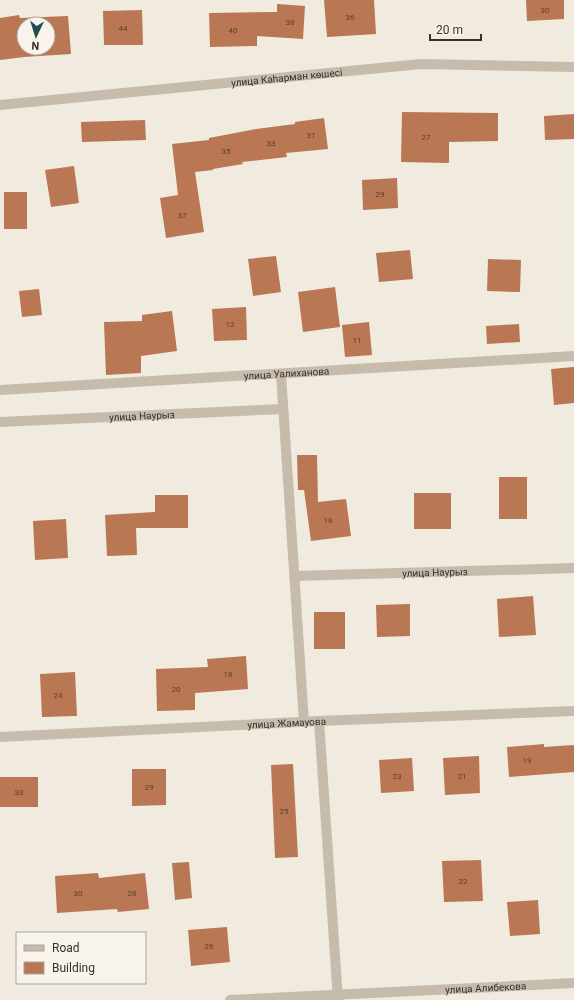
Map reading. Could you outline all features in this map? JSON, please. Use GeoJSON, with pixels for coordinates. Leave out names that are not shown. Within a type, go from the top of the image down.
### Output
{"type":"FeatureCollection","features":[{"type":"Feature","properties":{"kind":"street","name":"улица Каһарман көшесі"},"geometry":{"type":"LineString","coordinates":[[0,105],[421,64],[574,67]]}},
{"type":"Feature","properties":{"kind":"street","name":"улица Уалиханова"},"geometry":{"type":"LineString","coordinates":[[0,390],[574,356]]}},
{"type":"Feature","properties":{"kind":"street"},"geometry":{"type":"LineString","coordinates":[[281,374],[304,722]]}},
{"type":"Feature","properties":{"kind":"street","name":"улица Наурыз"},"geometry":{"type":"LineString","coordinates":[[0,422],[283,409]]}},
{"type":"Feature","properties":{"kind":"street","name":"улица Наурыз"},"geometry":{"type":"LineString","coordinates":[[295,576],[574,568]]}},
{"type":"Feature","properties":{"kind":"street","name":"улица Жамауова"},"geometry":{"type":"LineString","coordinates":[[0,737],[319,721],[574,711]]}},
{"type":"Feature","properties":{"kind":"street"},"geometry":{"type":"LineString","coordinates":[[319,721],[338,998]]}},
{"type":"Feature","properties":{"kind":"street","name":"улица Алибекова"},"geometry":{"type":"LineString","coordinates":[[230,1000],[338,998],[574,983]]}},
{"type":"Feature","properties":{"kind":"building"},"geometry":{"type":"Polygon","coordinates":[[[324,0],[374,0],[376,34],[327,37],[324,0]]]}},
{"type":"Feature","properties":{"kind":"building"},"geometry":{"type":"Polygon","coordinates":[[[526,0],[564,0],[564,19],[527,21],[526,0]]]}},
{"type":"Feature","properties":{"kind":"building"},"geometry":{"type":"Polygon","coordinates":[[[277,4],[305,6],[303,39],[257,36],[257,46],[210,47],[209,13],[277,12],[277,4]]]}},
{"type":"Feature","properties":{"kind":"building"},"geometry":{"type":"Polygon","coordinates":[[[142,10],[143,45],[104,45],[103,11],[142,10]]]}},
{"type":"Feature","properties":{"kind":"building"},"geometry":{"type":"Polygon","coordinates":[[[19,15],[16,16],[16,56],[40,56],[0,60],[0,18],[19,15]]]}},
{"type":"Feature","properties":{"kind":"building"},"geometry":{"type":"Polygon","coordinates":[[[56,16],[68,16],[71,54],[56,55],[56,16]]]}},
{"type":"Feature","properties":{"kind":"building"},"geometry":{"type":"Polygon","coordinates":[[[402,112],[498,113],[498,141],[449,142],[449,163],[401,162],[402,112]]]}},
{"type":"Feature","properties":{"kind":"building"},"geometry":{"type":"Polygon","coordinates":[[[574,114],[574,139],[545,140],[544,116],[574,114]]]}},
{"type":"Feature","properties":{"kind":"building"},"geometry":{"type":"Polygon","coordinates":[[[324,118],[328,149],[286,153],[287,157],[242,162],[243,164],[195,172],[204,232],[166,238],[160,198],[178,195],[172,144],[209,140],[209,138],[256,129],[295,124],[295,122],[324,118]]]}},
{"type":"Feature","properties":{"kind":"building"},"geometry":{"type":"Polygon","coordinates":[[[145,120],[146,140],[82,142],[81,122],[145,120]]]}},
{"type":"Feature","properties":{"kind":"building"},"geometry":{"type":"Polygon","coordinates":[[[74,166],[79,203],[51,207],[45,170],[74,166]]]}},
{"type":"Feature","properties":{"kind":"building"},"geometry":{"type":"Polygon","coordinates":[[[397,178],[398,208],[363,210],[362,180],[397,178]]]}},
{"type":"Feature","properties":{"kind":"building"},"geometry":{"type":"Polygon","coordinates":[[[4,192],[27,192],[27,229],[4,229],[4,192]]]}},
{"type":"Feature","properties":{"kind":"building"},"geometry":{"type":"Polygon","coordinates":[[[410,250],[413,279],[379,282],[376,253],[410,250]]]}},
{"type":"Feature","properties":{"kind":"building"},"geometry":{"type":"Polygon","coordinates":[[[276,256],[281,292],[253,296],[248,259],[276,256]]]}},
{"type":"Feature","properties":{"kind":"building"},"geometry":{"type":"Polygon","coordinates":[[[488,259],[521,260],[520,292],[487,291],[488,259]]]}},
{"type":"Feature","properties":{"kind":"building"},"geometry":{"type":"Polygon","coordinates":[[[335,287],[340,327],[303,332],[298,292],[335,287]]]}},
{"type":"Feature","properties":{"kind":"building"},"geometry":{"type":"Polygon","coordinates":[[[39,289],[42,315],[22,317],[19,291],[39,289]]]}},
{"type":"Feature","properties":{"kind":"building"},"geometry":{"type":"Polygon","coordinates":[[[246,307],[247,340],[214,341],[212,309],[246,307]]]}},
{"type":"Feature","properties":{"kind":"building"},"geometry":{"type":"Polygon","coordinates":[[[172,311],[177,351],[141,356],[141,373],[106,375],[104,322],[142,321],[142,315],[172,311]]]}},
{"type":"Feature","properties":{"kind":"building"},"geometry":{"type":"Polygon","coordinates":[[[369,322],[372,355],[345,357],[342,325],[369,322]]]}},
{"type":"Feature","properties":{"kind":"building"},"geometry":{"type":"Polygon","coordinates":[[[519,324],[520,342],[487,344],[486,326],[519,324]]]}},
{"type":"Feature","properties":{"kind":"building"},"geometry":{"type":"Polygon","coordinates":[[[574,367],[574,403],[554,405],[551,369],[574,367]]]}},
{"type":"Feature","properties":{"kind":"building"},"geometry":{"type":"Polygon","coordinates":[[[297,455],[317,455],[318,502],[346,499],[351,536],[311,541],[304,490],[298,490],[297,455]]]}},
{"type":"Feature","properties":{"kind":"building"},"geometry":{"type":"Polygon","coordinates":[[[499,477],[527,477],[527,519],[499,519],[499,477]]]}},
{"type":"Feature","properties":{"kind":"building"},"geometry":{"type":"Polygon","coordinates":[[[414,493],[451,493],[451,529],[414,529],[414,493]]]}},
{"type":"Feature","properties":{"kind":"building"},"geometry":{"type":"Polygon","coordinates":[[[155,495],[188,495],[188,528],[136,528],[137,555],[107,556],[105,515],[155,512],[155,495]]]}},
{"type":"Feature","properties":{"kind":"building"},"geometry":{"type":"Polygon","coordinates":[[[66,519],[68,558],[35,560],[33,521],[66,519]]]}},
{"type":"Feature","properties":{"kind":"building"},"geometry":{"type":"Polygon","coordinates":[[[533,596],[536,635],[499,637],[497,599],[533,596]]]}},
{"type":"Feature","properties":{"kind":"building"},"geometry":{"type":"Polygon","coordinates":[[[410,604],[410,636],[377,637],[376,605],[410,604]]]}},
{"type":"Feature","properties":{"kind":"building"},"geometry":{"type":"Polygon","coordinates":[[[314,612],[345,612],[345,649],[314,649],[314,612]]]}},
{"type":"Feature","properties":{"kind":"building"},"geometry":{"type":"Polygon","coordinates":[[[246,656],[248,689],[195,693],[195,710],[157,711],[156,669],[208,667],[207,659],[246,656]]]}},
{"type":"Feature","properties":{"kind":"building"},"geometry":{"type":"Polygon","coordinates":[[[75,672],[77,716],[42,717],[40,674],[75,672]]]}},
{"type":"Feature","properties":{"kind":"building"},"geometry":{"type":"Polygon","coordinates":[[[544,744],[544,747],[574,745],[574,772],[509,777],[507,747],[544,744]]]}},
{"type":"Feature","properties":{"kind":"building"},"geometry":{"type":"Polygon","coordinates":[[[479,756],[480,793],[445,795],[443,758],[479,756]]]}},
{"type":"Feature","properties":{"kind":"building"},"geometry":{"type":"Polygon","coordinates":[[[412,758],[414,791],[381,793],[379,760],[412,758]]]}},
{"type":"Feature","properties":{"kind":"building"},"geometry":{"type":"Polygon","coordinates":[[[293,764],[298,857],[275,858],[271,765],[293,764]]]}},
{"type":"Feature","properties":{"kind":"building"},"geometry":{"type":"Polygon","coordinates":[[[132,769],[166,769],[166,805],[132,806],[132,769]]]}},
{"type":"Feature","properties":{"kind":"building"},"geometry":{"type":"Polygon","coordinates":[[[0,777],[38,777],[38,807],[0,807],[0,777]]]}},
{"type":"Feature","properties":{"kind":"building"},"geometry":{"type":"Polygon","coordinates":[[[481,860],[483,901],[444,902],[442,861],[481,860]]]}},
{"type":"Feature","properties":{"kind":"building"},"geometry":{"type":"Polygon","coordinates":[[[189,862],[192,898],[175,900],[172,863],[189,862]]]}},
{"type":"Feature","properties":{"kind":"building"},"geometry":{"type":"Polygon","coordinates":[[[98,873],[99,878],[145,873],[149,909],[118,912],[117,909],[57,913],[55,876],[98,873]]]}},
{"type":"Feature","properties":{"kind":"building"},"geometry":{"type":"Polygon","coordinates":[[[538,900],[540,934],[510,936],[507,902],[538,900]]]}},
{"type":"Feature","properties":{"kind":"building"},"geometry":{"type":"Polygon","coordinates":[[[227,927],[230,962],[191,966],[188,930],[227,927]]]}}]}
